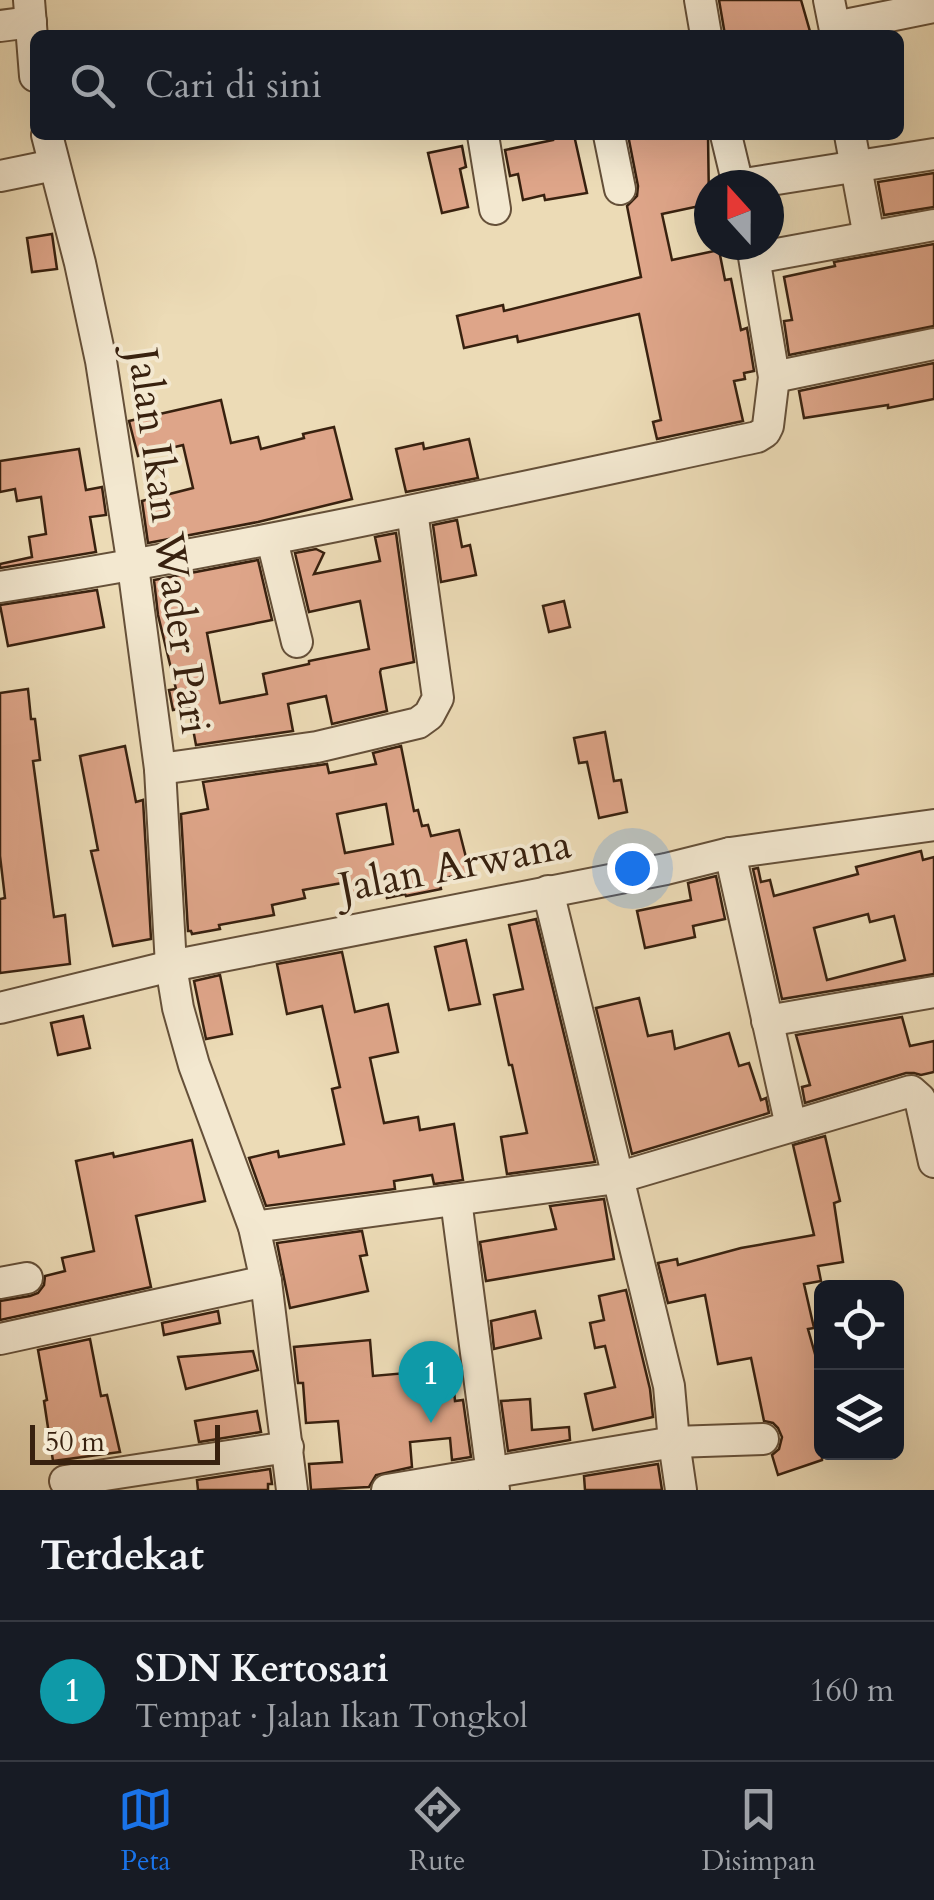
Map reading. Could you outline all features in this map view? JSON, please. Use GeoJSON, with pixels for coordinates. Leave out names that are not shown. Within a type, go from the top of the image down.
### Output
{"type":"FeatureCollection","features":[{"type":"Feature","properties":{"kind":"street"},"geometry":{"type":"LineString","coordinates":[[700,0],[705,30]]}},
{"type":"Feature","properties":{"kind":"street"},"geometry":{"type":"LineString","coordinates":[[833,21],[934,7]]}},
{"type":"Feature","properties":{"kind":"street"},"geometry":{"type":"LineString","coordinates":[[20,16],[30,56]]}},
{"type":"Feature","properties":{"kind":"street","name":"Jalan Ikan Wader Pari"},"geometry":{"type":"LineString","coordinates":[[48,140],[101,361],[133,566],[160,770],[171,966],[178,1008],[194,1066],[254,1227],[266,1281],[292,1490]]}},
{"type":"Feature","properties":{"kind":"street"},"geometry":{"type":"LineString","coordinates":[[484,140],[495,209]]}},
{"type":"Feature","properties":{"kind":"street"},"geometry":{"type":"LineString","coordinates":[[611,140],[620,189]]}},
{"type":"Feature","properties":{"kind":"street"},"geometry":{"type":"LineString","coordinates":[[727,140],[738,185],[934,154]]}},
{"type":"Feature","properties":{"kind":"street"},"geometry":{"type":"LineString","coordinates":[[851,140],[868,237]]}},
{"type":"Feature","properties":{"kind":"street"},"geometry":{"type":"LineString","coordinates":[[0,176],[54,165]]}},
{"type":"Feature","properties":{"kind":"street"},"geometry":{"type":"LineString","coordinates":[[784,247],[934,225]]}},
{"type":"Feature","properties":{"kind":"street"},"geometry":{"type":"LineString","coordinates":[[0,587],[272,540],[757,437],[768,426],[774,377],[754,260]]}},
{"type":"Feature","properties":{"kind":"street"},"geometry":{"type":"LineString","coordinates":[[774,377],[934,344]]}},
{"type":"Feature","properties":{"kind":"street"},"geometry":{"type":"LineString","coordinates":[[160,770],[317,748],[391,730],[430,715],[438,698],[412,511]]}},
{"type":"Feature","properties":{"kind":"street"},"geometry":{"type":"LineString","coordinates":[[272,540],[297,642]]}},
{"type":"Feature","properties":{"kind":"street","name":"Jalan Arwana"},"geometry":{"type":"LineString","coordinates":[[0,1008],[171,966],[666,869],[730,853],[934,825]]}},
{"type":"Feature","properties":{"kind":"street"},"geometry":{"type":"LineString","coordinates":[[730,853],[790,1126]]}},
{"type":"Feature","properties":{"kind":"street"},"geometry":{"type":"LineString","coordinates":[[548,891],[669,1386],[682,1490]]}},
{"type":"Feature","properties":{"kind":"street"},"geometry":{"type":"LineString","coordinates":[[767,1021],[934,992]]}},
{"type":"Feature","properties":{"kind":"street"},"geometry":{"type":"LineString","coordinates":[[254,1227],[617,1178],[910,1091],[920,1099],[934,1162]]}},
{"type":"Feature","properties":{"kind":"street"},"geometry":{"type":"LineString","coordinates":[[456,1200],[493,1481]]}},
{"type":"Feature","properties":{"kind":"street"},"geometry":{"type":"LineString","coordinates":[[0,1338],[266,1281]]}},
{"type":"Feature","properties":{"kind":"street"},"geometry":{"type":"LineString","coordinates":[[387,1490],[493,1481],[674,1442],[764,1439]]}},
{"type":"Feature","properties":{"kind":"street"},"geometry":{"type":"LineString","coordinates":[[65,1481],[288,1447]]}},
{"type":"Feature","properties":{"kind":"building"},"geometry":{"type":"Polygon","coordinates":[[[719,0],[801,0],[810,30],[724,30],[719,0]]]}},
{"type":"Feature","properties":{"kind":"building"},"geometry":{"type":"Polygon","coordinates":[[[553,140],[575,140],[587,193],[523,200],[518,174],[510,176],[505,150],[553,140]]]}},
{"type":"Feature","properties":{"kind":"building"},"geometry":{"type":"Polygon","coordinates":[[[629,140],[708,140],[709,170],[694,170],[694,207],[662,214],[672,260],[694,255],[694,260],[721,260],[725,280],[731,279],[741,330],[747,328],[754,371],[744,373],[745,379],[734,381],[743,421],[657,439],[653,422],[661,420],[639,314],[518,342],[517,336],[464,348],[457,316],[503,305],[504,311],[641,277],[627,206],[637,196],[629,140]]]}},
{"type":"Feature","properties":{"kind":"building"},"geometry":{"type":"Polygon","coordinates":[[[462,146],[466,167],[460,169],[468,207],[442,213],[428,153],[462,146]]]}},
{"type":"Feature","properties":{"kind":"building"},"geometry":{"type":"Polygon","coordinates":[[[934,173],[934,207],[884,215],[878,182],[934,173]]]}},
{"type":"Feature","properties":{"kind":"building"},"geometry":{"type":"Polygon","coordinates":[[[52,234],[57,269],[32,272],[27,238],[52,234]]]}},
{"type":"Feature","properties":{"kind":"building"},"geometry":{"type":"Polygon","coordinates":[[[934,244],[934,326],[789,355],[784,321],[792,320],[784,277],[835,266],[834,262],[934,244]]]}},
{"type":"Feature","properties":{"kind":"building"},"geometry":{"type":"Polygon","coordinates":[[[934,363],[934,399],[804,418],[799,391],[934,363]]]}},
{"type":"Feature","properties":{"kind":"building"},"geometry":{"type":"Polygon","coordinates":[[[221,400],[231,443],[258,437],[261,449],[334,427],[352,499],[148,543],[142,501],[193,488],[183,445],[138,456],[129,421],[221,400]]]}},
{"type":"Feature","properties":{"kind":"building"},"geometry":{"type":"Polygon","coordinates":[[[469,439],[478,478],[406,492],[396,449],[423,443],[424,449],[469,439]]]}},
{"type":"Feature","properties":{"kind":"building"},"geometry":{"type":"Polygon","coordinates":[[[79,449],[86,490],[102,487],[106,515],[90,517],[96,552],[0,568],[0,564],[32,557],[29,537],[46,534],[41,497],[17,501],[15,489],[0,492],[0,461],[79,449]]]}},
{"type":"Feature","properties":{"kind":"building"},"geometry":{"type":"Polygon","coordinates":[[[457,520],[462,547],[470,545],[476,575],[441,582],[433,525],[457,520]]]}},
{"type":"Feature","properties":{"kind":"building"},"geometry":{"type":"Polygon","coordinates":[[[396,533],[414,662],[381,669],[387,711],[332,724],[326,696],[288,704],[293,731],[196,745],[189,707],[173,710],[169,690],[176,689],[158,615],[154,580],[258,560],[272,620],[207,633],[220,703],[267,694],[263,674],[369,649],[360,601],[309,612],[295,553],[316,549],[324,553],[314,574],[380,561],[375,537],[396,533]]]}},
{"type":"Feature","properties":{"kind":"building"},"geometry":{"type":"Polygon","coordinates":[[[97,590],[104,627],[8,646],[0,605],[97,590]]]}},
{"type":"Feature","properties":{"kind":"building"},"geometry":{"type":"Polygon","coordinates":[[[564,601],[570,627],[549,632],[543,606],[564,601]]]}},
{"type":"Feature","properties":{"kind":"building"},"geometry":{"type":"Polygon","coordinates":[[[28,689],[40,760],[33,761],[54,917],[65,915],[70,964],[0,973],[0,899],[5,898],[0,856],[0,693],[28,689]]]}},
{"type":"Feature","properties":{"kind":"building"},"geometry":{"type":"Polygon","coordinates":[[[605,732],[614,781],[621,780],[627,812],[599,818],[587,762],[579,763],[574,738],[605,732]]]}},
{"type":"Feature","properties":{"kind":"building"},"geometry":{"type":"Polygon","coordinates":[[[125,746],[136,802],[143,800],[151,939],[113,946],[91,851],[98,850],[80,756],[125,746]]]}},
{"type":"Feature","properties":{"kind":"building"},"geometry":{"type":"Polygon","coordinates":[[[401,746],[414,811],[418,810],[422,826],[428,825],[431,836],[459,830],[470,873],[439,879],[441,889],[387,898],[384,887],[345,895],[342,883],[303,890],[305,898],[272,905],[274,915],[219,925],[220,929],[192,934],[188,931],[181,814],[208,809],[203,782],[327,764],[329,773],[376,764],[373,753],[401,746]],[[386,804],[337,814],[345,853],[393,844],[386,804]]]}},
{"type":"Feature","properties":{"kind":"building"},"geometry":{"type":"Polygon","coordinates":[[[921,851],[923,860],[934,857],[934,974],[782,999],[753,869],[758,868],[761,882],[770,880],[774,896],[858,874],[856,867],[921,851]],[[868,914],[814,928],[827,980],[905,960],[894,916],[870,922],[868,914]]]}},
{"type":"Feature","properties":{"kind":"building"},"geometry":{"type":"Polygon","coordinates":[[[716,876],[725,919],[693,926],[695,937],[645,948],[637,911],[691,900],[688,883],[716,876]]]}},
{"type":"Feature","properties":{"kind":"building"},"geometry":{"type":"Polygon","coordinates":[[[536,919],[595,1162],[507,1174],[501,1137],[527,1133],[494,995],[523,989],[509,925],[536,919]]]}},
{"type":"Feature","properties":{"kind":"building"},"geometry":{"type":"Polygon","coordinates":[[[466,940],[480,1004],[449,1010],[435,947],[466,940]]]}},
{"type":"Feature","properties":{"kind":"building"},"geometry":{"type":"Polygon","coordinates":[[[342,952],[355,1012],[388,1004],[398,1052],[370,1058],[384,1123],[418,1117],[420,1130],[454,1124],[463,1180],[434,1184],[432,1175],[394,1181],[395,1189],[266,1206],[249,1158],[278,1151],[279,1157],[344,1144],[332,1089],[340,1087],[322,1006],[287,1014],[277,964],[342,952]]]}},
{"type":"Feature","properties":{"kind":"building"},"geometry":{"type":"Polygon","coordinates":[[[220,975],[232,1034],[206,1039],[194,981],[220,975]]]}},
{"type":"Feature","properties":{"kind":"building"},"geometry":{"type":"Polygon","coordinates":[[[639,998],[648,1036],[672,1031],[675,1049],[729,1033],[739,1066],[749,1063],[769,1113],[632,1154],[596,1008],[639,998]]]}},
{"type":"Feature","properties":{"kind":"building"},"geometry":{"type":"Polygon","coordinates":[[[83,1016],[90,1048],[58,1055],[51,1023],[83,1016]]]}},
{"type":"Feature","properties":{"kind":"building"},"geometry":{"type":"Polygon","coordinates":[[[902,1017],[910,1046],[934,1041],[934,1072],[906,1073],[805,1103],[802,1087],[810,1085],[796,1035],[902,1017]]]}},
{"type":"Feature","properties":{"kind":"building"},"geometry":{"type":"Polygon","coordinates":[[[825,1136],[840,1201],[834,1203],[843,1262],[818,1266],[821,1280],[804,1284],[814,1328],[808,1329],[814,1350],[814,1460],[822,1460],[778,1475],[772,1455],[779,1449],[782,1437],[773,1423],[764,1421],[751,1358],[718,1364],[705,1295],[668,1303],[658,1263],[677,1259],[678,1265],[741,1248],[814,1235],[793,1145],[825,1136]]]}},
{"type":"Feature","properties":{"kind":"building"},"geometry":{"type":"Polygon","coordinates":[[[192,1140],[205,1201],[136,1216],[151,1287],[0,1320],[0,1301],[38,1293],[45,1276],[65,1271],[62,1258],[94,1251],[76,1161],[192,1140]]]}},
{"type":"Feature","properties":{"kind":"building"},"geometry":{"type":"Polygon","coordinates":[[[604,1199],[614,1259],[486,1281],[480,1242],[556,1229],[550,1206],[604,1199]]]}},
{"type":"Feature","properties":{"kind":"building"},"geometry":{"type":"Polygon","coordinates":[[[362,1231],[367,1255],[360,1256],[368,1291],[290,1308],[277,1243],[362,1231]]]}},
{"type":"Feature","properties":{"kind":"building"},"geometry":{"type":"Polygon","coordinates":[[[626,1290],[653,1417],[593,1430],[585,1394],[615,1387],[605,1346],[595,1348],[590,1323],[604,1320],[599,1296],[626,1290]]]}},
{"type":"Feature","properties":{"kind":"building"},"geometry":{"type":"Polygon","coordinates":[[[218,1311],[220,1323],[164,1335],[162,1323],[218,1311]]]}},
{"type":"Feature","properties":{"kind":"building"},"geometry":{"type":"Polygon","coordinates":[[[535,1311],[541,1338],[494,1349],[491,1321],[535,1311]]]}},
{"type":"Feature","properties":{"kind":"building"},"geometry":{"type":"Polygon","coordinates":[[[90,1339],[101,1396],[107,1395],[120,1452],[53,1461],[38,1350],[90,1339]]]}},
{"type":"Feature","properties":{"kind":"building"},"geometry":{"type":"Polygon","coordinates":[[[370,1340],[373,1376],[452,1369],[455,1401],[463,1400],[471,1457],[452,1460],[450,1438],[410,1442],[412,1467],[376,1475],[369,1487],[311,1490],[309,1464],[342,1462],[338,1421],[306,1423],[303,1383],[298,1383],[294,1347],[370,1340]]]}},
{"type":"Feature","properties":{"kind":"building"},"geometry":{"type":"Polygon","coordinates":[[[253,1351],[258,1370],[186,1389],[178,1357],[253,1351]]]}},
{"type":"Feature","properties":{"kind":"building"},"geometry":{"type":"Polygon","coordinates":[[[530,1399],[532,1430],[569,1427],[570,1440],[508,1451],[501,1401],[530,1399]]]}},
{"type":"Feature","properties":{"kind":"building"},"geometry":{"type":"Polygon","coordinates":[[[257,1411],[261,1432],[199,1442],[195,1421],[257,1411]]]}},
{"type":"Feature","properties":{"kind":"building"},"geometry":{"type":"Polygon","coordinates":[[[658,1464],[662,1490],[585,1490],[584,1476],[658,1464]]]}},
{"type":"Feature","properties":{"kind":"building"},"geometry":{"type":"Polygon","coordinates":[[[270,1469],[272,1484],[268,1484],[268,1490],[198,1490],[197,1480],[270,1469]]]}},
{"type":"Feature","properties":{"kind":"place","name":"SDN Kertosari"},"geometry":{"type":"Point","coordinates":[431,1423]}}]}
